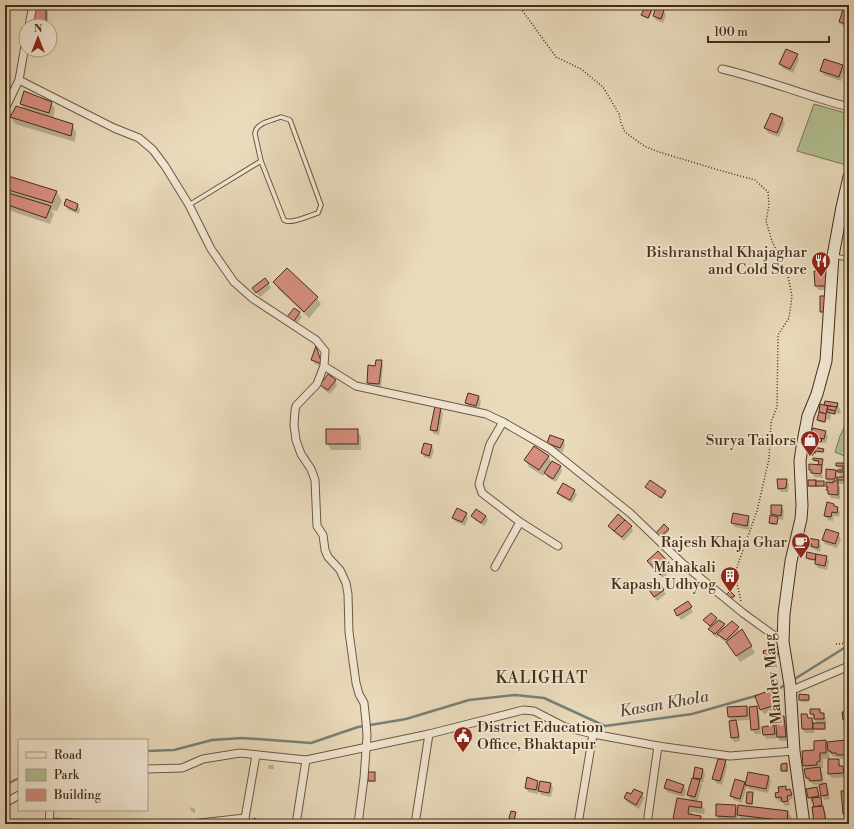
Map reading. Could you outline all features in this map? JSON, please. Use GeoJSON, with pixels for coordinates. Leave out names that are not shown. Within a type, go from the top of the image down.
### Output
{"type":"FeatureCollection","features":[{"type":"Feature","properties":{"kind":"main road","name":"Mandev Marg"},"geometry":{"type":"LineString","coordinates":[[804,824],[794,751],[787,659],[783,642],[784,614],[791,561],[801,519],[802,506],[800,461],[802,447],[808,416],[820,384],[826,361],[833,256],[849,177]]}},
{"type":"Feature","properties":{"kind":"street"},"geometry":{"type":"LineString","coordinates":[[30,18],[31,5]]}},
{"type":"Feature","properties":{"kind":"street"},"geometry":{"type":"LineString","coordinates":[[5,109],[19,80],[23,58]]}},
{"type":"Feature","properties":{"kind":"street"},"geometry":{"type":"LineString","coordinates":[[722,69],[748,75],[816,98],[849,107]]}},
{"type":"Feature","properties":{"kind":"street"},"geometry":{"type":"LineString","coordinates":[[19,80],[114,128],[139,138],[153,150],[165,166],[189,205],[211,249],[234,282],[252,298],[316,340],[325,351],[324,366],[317,384],[296,406],[295,432],[301,454],[311,469],[315,480],[317,526],[323,535],[324,550],[328,557],[340,570],[346,583],[348,594],[349,632],[358,694],[364,703],[367,736],[364,778],[358,824]]}},
{"type":"Feature","properties":{"kind":"street"},"geometry":{"type":"LineString","coordinates":[[324,366],[356,386],[486,414],[503,422],[556,454],[630,513],[682,563],[743,613],[783,642]]}},
{"type":"Feature","properties":{"kind":"street"},"geometry":{"type":"LineString","coordinates":[[503,422],[490,444],[479,484],[482,493],[520,522],[558,546]]}},
{"type":"Feature","properties":{"kind":"street"},"geometry":{"type":"LineString","coordinates":[[495,567],[520,522]]}},
{"type":"Feature","properties":{"kind":"street"},"geometry":{"type":"LineString","coordinates":[[790,688],[849,666]]}},
{"type":"Feature","properties":{"kind":"street"},"geometry":{"type":"LineString","coordinates":[[148,769],[182,768],[202,759],[240,753],[306,760],[428,734],[523,710],[534,711],[565,727],[593,734],[658,746],[730,756],[794,751]]}},
{"type":"Feature","properties":{"kind":"street"},"geometry":{"type":"LineString","coordinates":[[415,824],[428,734]]}},
{"type":"Feature","properties":{"kind":"street"},"geometry":{"type":"LineString","coordinates":[[578,824],[593,734]]}},
{"type":"Feature","properties":{"kind":"street"},"geometry":{"type":"LineString","coordinates":[[647,824],[658,746]]}},
{"type":"Feature","properties":{"kind":"street"},"geometry":{"type":"LineString","coordinates":[[192,824],[244,821],[256,755]]}},
{"type":"Feature","properties":{"kind":"street"},"geometry":{"type":"LineString","coordinates":[[296,824],[306,760]]}},
{"type":"Feature","properties":{"kind":"street"},"geometry":{"type":"LineString","coordinates":[[5,803],[18,795]]}},
{"type":"Feature","properties":{"kind":"street"},"geometry":{"type":"LineString","coordinates":[[50,811],[50,823],[97,824]]}},
{"type":"Feature","properties":{"kind":"lane"},"geometry":{"type":"LineString","coordinates":[[280,117],[290,120],[321,205],[318,213],[292,222],[286,222],[261,161],[256,144],[255,130],[257,126],[280,117]]}},
{"type":"Feature","properties":{"kind":"lane"},"geometry":{"type":"LineString","coordinates":[[189,205],[261,161]]}},
{"type":"Feature","properties":{"kind":"lane"},"geometry":{"type":"LineString","coordinates":[[833,256],[849,259]]}},
{"type":"Feature","properties":{"kind":"path"},"geometry":{"type":"LineString","coordinates":[[521,5],[522,10],[556,57],[581,69],[603,87],[618,114],[625,132],[646,148],[755,180],[768,192],[769,206],[766,221],[772,241],[788,276],[792,296],[789,318],[778,335],[777,407],[771,422],[769,459],[757,511],[736,567],[737,584],[743,613]]}},
{"type":"Feature","properties":{"kind":"path"},"geometry":{"type":"LineString","coordinates":[[836,644],[849,643]]}},
{"type":"Feature","properties":{"kind":"green space"},"geometry":{"type":"Polygon","coordinates":[[[814,104],[849,114],[849,154],[846,165],[797,151],[814,104]]]}},
{"type":"Feature","properties":{"kind":"green space"},"geometry":{"type":"Polygon","coordinates":[[[848,419],[849,458],[835,452],[840,436],[848,419]]]}},
{"type":"Feature","properties":{"kind":"building"},"geometry":{"type":"Polygon","coordinates":[[[34,6],[46,7],[46,18],[34,18],[34,6]]]}},
{"type":"Feature","properties":{"kind":"building"},"geometry":{"type":"Polygon","coordinates":[[[844,6],[849,8],[849,25],[839,22],[844,6]]]}},
{"type":"Feature","properties":{"kind":"building"},"geometry":{"type":"Polygon","coordinates":[[[645,7],[652,9],[648,18],[641,15],[645,7]]]}},
{"type":"Feature","properties":{"kind":"building"},"geometry":{"type":"Polygon","coordinates":[[[656,7],[664,10],[661,19],[653,16],[656,7]]]}},
{"type":"Feature","properties":{"kind":"building"},"geometry":{"type":"Polygon","coordinates":[[[786,49],[798,54],[790,69],[779,64],[786,49]]]}},
{"type":"Feature","properties":{"kind":"building"},"geometry":{"type":"Polygon","coordinates":[[[824,59],[843,65],[839,77],[820,71],[824,59]]]}},
{"type":"Feature","properties":{"kind":"building"},"geometry":{"type":"Polygon","coordinates":[[[24,91],[52,102],[49,113],[20,104],[24,91]]]}},
{"type":"Feature","properties":{"kind":"building"},"geometry":{"type":"Polygon","coordinates":[[[16,106],[73,124],[71,136],[10,117],[16,106]]]}},
{"type":"Feature","properties":{"kind":"building"},"geometry":{"type":"Polygon","coordinates":[[[771,113],[783,118],[777,133],[764,128],[771,113]]]}},
{"type":"Feature","properties":{"kind":"building"},"geometry":{"type":"Polygon","coordinates":[[[5,175],[57,191],[52,203],[5,189],[5,175]]]}},
{"type":"Feature","properties":{"kind":"building"},"geometry":{"type":"Polygon","coordinates":[[[5,192],[51,206],[46,218],[5,204],[5,192]]]}},
{"type":"Feature","properties":{"kind":"building"},"geometry":{"type":"Polygon","coordinates":[[[66,199],[78,204],[76,211],[64,205],[66,199]]]}},
{"type":"Feature","properties":{"kind":"building"},"geometry":{"type":"Polygon","coordinates":[[[844,214],[849,216],[849,225],[842,223],[844,214]]]}},
{"type":"Feature","properties":{"kind":"building"},"geometry":{"type":"Polygon","coordinates":[[[287,268],[318,297],[304,312],[273,282],[287,268]]]}},
{"type":"Feature","properties":{"kind":"building","name":"Bishransthal Khajaghar and Cold Store"},"geometry":{"type":"Polygon","coordinates":[[[828,270],[828,286],[815,286],[814,271],[828,270]]]}},
{"type":"Feature","properties":{"kind":"building"},"geometry":{"type":"Polygon","coordinates":[[[265,278],[269,283],[256,293],[252,288],[265,278]]]}},
{"type":"Feature","properties":{"kind":"building"},"geometry":{"type":"Polygon","coordinates":[[[820,296],[827,296],[826,312],[820,312],[820,296]]]}},
{"type":"Feature","properties":{"kind":"building"},"geometry":{"type":"Polygon","coordinates":[[[294,308],[300,312],[294,321],[287,317],[294,308]]]}},
{"type":"Feature","properties":{"kind":"building"},"geometry":{"type":"Polygon","coordinates":[[[316,346],[322,364],[311,360],[316,346]]]}},
{"type":"Feature","properties":{"kind":"building"},"geometry":{"type":"Polygon","coordinates":[[[376,360],[382,360],[379,384],[367,383],[368,365],[375,366],[376,360]]]}},
{"type":"Feature","properties":{"kind":"building"},"geometry":{"type":"Polygon","coordinates":[[[328,374],[336,380],[328,390],[320,385],[328,374]]]}},
{"type":"Feature","properties":{"kind":"building"},"geometry":{"type":"Polygon","coordinates":[[[468,393],[479,396],[476,406],[465,403],[468,393]]]}},
{"type":"Feature","properties":{"kind":"building"},"geometry":{"type":"Polygon","coordinates":[[[825,401],[838,403],[837,407],[824,405],[825,401]]]}},
{"type":"Feature","properties":{"kind":"building"},"geometry":{"type":"Polygon","coordinates":[[[820,404],[828,406],[826,414],[819,412],[820,404]]]}},
{"type":"Feature","properties":{"kind":"building"},"geometry":{"type":"Polygon","coordinates":[[[435,406],[441,407],[437,431],[430,430],[435,406]]]}},
{"type":"Feature","properties":{"kind":"building"},"geometry":{"type":"Polygon","coordinates":[[[828,406],[837,407],[835,411],[827,409],[828,406]]]}},
{"type":"Feature","properties":{"kind":"building"},"geometry":{"type":"Polygon","coordinates":[[[827,409],[835,411],[835,414],[827,412],[827,409]]]}},
{"type":"Feature","properties":{"kind":"building"},"geometry":{"type":"Polygon","coordinates":[[[819,412],[826,414],[825,422],[817,420],[819,412]]]}},
{"type":"Feature","properties":{"kind":"building"},"geometry":{"type":"Polygon","coordinates":[[[813,428],[826,431],[824,439],[811,436],[813,428]]]}},
{"type":"Feature","properties":{"kind":"building"},"geometry":{"type":"Polygon","coordinates":[[[326,429],[358,429],[358,444],[326,444],[326,429]]]}},
{"type":"Feature","properties":{"kind":"building"},"geometry":{"type":"Polygon","coordinates":[[[550,435],[564,440],[560,448],[547,443],[550,435]]]}},
{"type":"Feature","properties":{"kind":"building"},"geometry":{"type":"Polygon","coordinates":[[[815,437],[822,439],[821,442],[814,441],[815,437]]]}},
{"type":"Feature","properties":{"kind":"building"},"geometry":{"type":"Polygon","coordinates":[[[424,443],[432,445],[429,456],[421,453],[424,443]]]}},
{"type":"Feature","properties":{"kind":"building"},"geometry":{"type":"Polygon","coordinates":[[[534,446],[549,456],[539,470],[524,460],[534,446]]]}},
{"type":"Feature","properties":{"kind":"building"},"geometry":{"type":"Polygon","coordinates":[[[813,447],[824,449],[823,452],[815,451],[812,455],[813,447]]]}},
{"type":"Feature","properties":{"kind":"building"},"geometry":{"type":"Polygon","coordinates":[[[813,458],[823,459],[822,465],[818,465],[819,461],[813,460],[813,458]]]}},
{"type":"Feature","properties":{"kind":"building"},"geometry":{"type":"Polygon","coordinates":[[[552,461],[561,466],[553,479],[544,473],[552,461]]]}},
{"type":"Feature","properties":{"kind":"building"},"geometry":{"type":"Polygon","coordinates":[[[836,463],[848,463],[848,480],[837,480],[837,477],[844,477],[844,472],[837,472],[837,470],[843,470],[843,466],[836,466],[836,463]]]}},
{"type":"Feature","properties":{"kind":"building"},"geometry":{"type":"Polygon","coordinates":[[[809,464],[822,465],[821,474],[811,473],[811,470],[809,470],[809,464]]]}},
{"type":"Feature","properties":{"kind":"building"},"geometry":{"type":"Polygon","coordinates":[[[826,469],[836,470],[835,479],[826,479],[826,469]]]}},
{"type":"Feature","properties":{"kind":"building"},"geometry":{"type":"Polygon","coordinates":[[[777,479],[787,479],[786,488],[778,489],[777,479]]]}},
{"type":"Feature","properties":{"kind":"building"},"geometry":{"type":"Polygon","coordinates":[[[650,480],[666,491],[661,498],[645,487],[650,480]]]}},
{"type":"Feature","properties":{"kind":"building"},"geometry":{"type":"Polygon","coordinates":[[[808,480],[816,480],[816,486],[808,486],[808,480]]]}},
{"type":"Feature","properties":{"kind":"building"},"geometry":{"type":"Polygon","coordinates":[[[816,481],[824,481],[824,486],[816,486],[816,481]]]}},
{"type":"Feature","properties":{"kind":"building"},"geometry":{"type":"Polygon","coordinates":[[[833,481],[838,481],[838,495],[828,494],[828,490],[826,490],[828,487],[826,487],[826,482],[833,483],[833,481]]]}},
{"type":"Feature","properties":{"kind":"building"},"geometry":{"type":"Polygon","coordinates":[[[563,483],[575,490],[570,500],[557,493],[563,483]]]}},
{"type":"Feature","properties":{"kind":"building"},"geometry":{"type":"Polygon","coordinates":[[[827,502],[838,507],[837,513],[832,512],[831,517],[824,516],[827,502]]]}},
{"type":"Feature","properties":{"kind":"building"},"geometry":{"type":"Polygon","coordinates":[[[771,505],[782,505],[781,516],[771,514],[771,505]]]}},
{"type":"Feature","properties":{"kind":"building"},"geometry":{"type":"Polygon","coordinates":[[[457,508],[467,513],[462,522],[452,518],[457,508]]]}},
{"type":"Feature","properties":{"kind":"building"},"geometry":{"type":"Polygon","coordinates":[[[476,509],[486,516],[481,523],[471,516],[476,509]]]}},
{"type":"Feature","properties":{"kind":"building"},"geometry":{"type":"Polygon","coordinates":[[[733,513],[749,516],[747,526],[731,523],[733,513]]]}},
{"type":"Feature","properties":{"kind":"building"},"geometry":{"type":"Polygon","coordinates":[[[618,514],[625,520],[614,531],[608,526],[618,514]]]}},
{"type":"Feature","properties":{"kind":"building"},"geometry":{"type":"Polygon","coordinates":[[[770,515],[778,517],[777,524],[769,523],[770,515]]]}},
{"type":"Feature","properties":{"kind":"building"},"geometry":{"type":"Polygon","coordinates":[[[625,520],[632,526],[622,537],[614,531],[625,520]]]}},
{"type":"Feature","properties":{"kind":"building"},"geometry":{"type":"Polygon","coordinates":[[[664,524],[669,529],[660,537],[656,533],[664,524]]]}},
{"type":"Feature","properties":{"kind":"building"},"geometry":{"type":"Polygon","coordinates":[[[849,527],[849,538],[844,532],[849,527]]]}},
{"type":"Feature","properties":{"kind":"building"},"geometry":{"type":"Polygon","coordinates":[[[826,529],[839,533],[835,544],[822,540],[826,529]]]}},
{"type":"Feature","properties":{"kind":"building"},"geometry":{"type":"Polygon","coordinates":[[[807,538],[819,540],[818,548],[811,546],[812,544],[805,543],[807,538]]]}},
{"type":"Feature","properties":{"kind":"building"},"geometry":{"type":"Polygon","coordinates":[[[658,551],[671,565],[660,575],[647,561],[658,551]]]}},
{"type":"Feature","properties":{"kind":"building"},"geometry":{"type":"Polygon","coordinates":[[[807,552],[816,554],[815,560],[806,558],[807,552]]]}},
{"type":"Feature","properties":{"kind":"building"},"geometry":{"type":"Polygon","coordinates":[[[816,554],[827,556],[825,566],[815,564],[816,554]]]}},
{"type":"Feature","properties":{"kind":"building"},"geometry":{"type":"Polygon","coordinates":[[[657,580],[664,590],[654,597],[647,587],[657,580]]]}},
{"type":"Feature","properties":{"kind":"building","name":"Mahakali Kapash Udhyog"},"geometry":{"type":"Polygon","coordinates":[[[730,591],[735,596],[731,598],[726,595],[730,591]]]}},
{"type":"Feature","properties":{"kind":"building"},"geometry":{"type":"Polygon","coordinates":[[[688,601],[692,607],[677,616],[674,610],[688,601]]]}},
{"type":"Feature","properties":{"kind":"building"},"geometry":{"type":"Polygon","coordinates":[[[711,613],[717,618],[710,626],[703,620],[711,613]]]}},
{"type":"Feature","properties":{"kind":"building"},"geometry":{"type":"Polygon","coordinates":[[[719,620],[725,624],[715,634],[708,629],[719,620]]]}},
{"type":"Feature","properties":{"kind":"building"},"geometry":{"type":"Polygon","coordinates":[[[732,621],[739,627],[726,640],[717,634],[732,621]]]}},
{"type":"Feature","properties":{"kind":"building"},"geometry":{"type":"Polygon","coordinates":[[[742,629],[752,646],[736,656],[726,642],[742,629]]]}},
{"type":"Feature","properties":{"kind":"building"},"geometry":{"type":"Polygon","coordinates":[[[778,647],[780,653],[765,658],[763,651],[778,647]]]}},
{"type":"Feature","properties":{"kind":"building"},"geometry":{"type":"Polygon","coordinates":[[[773,689],[778,704],[760,710],[755,696],[773,689]]]}},
{"type":"Feature","properties":{"kind":"building"},"geometry":{"type":"Polygon","coordinates":[[[799,694],[809,695],[809,700],[799,700],[799,694]]]}},
{"type":"Feature","properties":{"kind":"building"},"geometry":{"type":"Polygon","coordinates":[[[747,706],[747,716],[728,717],[727,707],[747,706]]]}},
{"type":"Feature","properties":{"kind":"building"},"geometry":{"type":"Polygon","coordinates":[[[757,706],[759,729],[751,730],[749,707],[757,706]]]}},
{"type":"Feature","properties":{"kind":"building"},"geometry":{"type":"Polygon","coordinates":[[[810,709],[820,709],[820,713],[824,713],[824,719],[814,719],[814,714],[810,714],[810,709]]]}},
{"type":"Feature","properties":{"kind":"building"},"geometry":{"type":"Polygon","coordinates":[[[842,712],[849,712],[849,732],[845,732],[845,720],[843,720],[842,712]]]}},
{"type":"Feature","properties":{"kind":"building"},"geometry":{"type":"Polygon","coordinates":[[[801,714],[807,714],[808,718],[812,718],[813,729],[802,729],[801,714]]]}},
{"type":"Feature","properties":{"kind":"building"},"geometry":{"type":"Polygon","coordinates":[[[784,716],[786,737],[777,737],[775,717],[784,716]]]}},
{"type":"Feature","properties":{"kind":"building"},"geometry":{"type":"Polygon","coordinates":[[[736,720],[739,737],[731,738],[729,721],[736,720]]]}},
{"type":"Feature","properties":{"kind":"building"},"geometry":{"type":"Polygon","coordinates":[[[813,723],[825,723],[825,729],[813,729],[813,723]]]}},
{"type":"Feature","properties":{"kind":"building"},"geometry":{"type":"Polygon","coordinates":[[[774,725],[775,734],[763,735],[762,727],[774,725]]]}},
{"type":"Feature","properties":{"kind":"building"},"geometry":{"type":"Polygon","coordinates":[[[826,740],[826,753],[820,753],[820,761],[817,762],[817,765],[803,766],[802,751],[814,750],[814,741],[826,740]]]}},
{"type":"Feature","properties":{"kind":"building"},"geometry":{"type":"Polygon","coordinates":[[[846,740],[847,755],[837,755],[836,753],[831,753],[831,751],[828,751],[827,742],[846,740]]]}},
{"type":"Feature","properties":{"kind":"building"},"geometry":{"type":"Polygon","coordinates":[[[718,759],[726,760],[720,781],[712,779],[718,759]]]}},
{"type":"Feature","properties":{"kind":"building"},"geometry":{"type":"Polygon","coordinates":[[[828,759],[839,759],[839,766],[843,766],[844,773],[828,774],[828,759]]]}},
{"type":"Feature","properties":{"kind":"building"},"geometry":{"type":"Polygon","coordinates":[[[787,763],[787,771],[781,771],[781,764],[787,763]]]}},
{"type":"Feature","properties":{"kind":"building"},"geometry":{"type":"Polygon","coordinates":[[[695,767],[703,769],[701,779],[693,778],[695,767]]]}},
{"type":"Feature","properties":{"kind":"building"},"geometry":{"type":"Polygon","coordinates":[[[820,767],[822,780],[810,781],[809,778],[806,778],[804,769],[820,767]]]}},
{"type":"Feature","properties":{"kind":"building"},"geometry":{"type":"Polygon","coordinates":[[[368,772],[375,772],[375,781],[368,781],[368,772]]]}},
{"type":"Feature","properties":{"kind":"building"},"geometry":{"type":"Polygon","coordinates":[[[748,772],[769,776],[766,789],[745,785],[748,772]]]}},
{"type":"Feature","properties":{"kind":"building"},"geometry":{"type":"Polygon","coordinates":[[[527,777],[538,781],[536,790],[525,788],[527,777]]]}},
{"type":"Feature","properties":{"kind":"building"},"geometry":{"type":"Polygon","coordinates":[[[692,778],[700,780],[695,797],[687,795],[692,778]]]}},
{"type":"Feature","properties":{"kind":"building"},"geometry":{"type":"Polygon","coordinates":[[[667,779],[684,785],[681,793],[664,788],[667,779]]]}},
{"type":"Feature","properties":{"kind":"building"},"geometry":{"type":"Polygon","coordinates":[[[735,779],[745,782],[740,799],[730,796],[735,779]]]}},
{"type":"Feature","properties":{"kind":"building"},"geometry":{"type":"Polygon","coordinates":[[[540,781],[551,783],[549,793],[538,791],[540,781]]]}},
{"type":"Feature","properties":{"kind":"building"},"geometry":{"type":"Polygon","coordinates":[[[826,783],[828,795],[821,796],[819,785],[826,783]]]}},
{"type":"Feature","properties":{"kind":"building"},"geometry":{"type":"Polygon","coordinates":[[[786,786],[786,790],[790,789],[792,795],[787,796],[788,801],[782,802],[781,797],[776,798],[775,793],[779,792],[778,787],[786,786]]]}},
{"type":"Feature","properties":{"kind":"building"},"geometry":{"type":"Polygon","coordinates":[[[817,787],[819,796],[808,798],[806,789],[817,787]]]}},
{"type":"Feature","properties":{"kind":"building"},"geometry":{"type":"Polygon","coordinates":[[[634,789],[643,793],[636,805],[624,798],[627,792],[631,794],[634,789]]]}},
{"type":"Feature","properties":{"kind":"building"},"geometry":{"type":"Polygon","coordinates":[[[849,790],[849,819],[847,819],[846,814],[843,814],[841,791],[849,790]]]}},
{"type":"Feature","properties":{"kind":"building"},"geometry":{"type":"Polygon","coordinates":[[[747,792],[753,792],[752,804],[746,803],[747,792]]]}},
{"type":"Feature","properties":{"kind":"building"},"geometry":{"type":"Polygon","coordinates":[[[821,797],[822,805],[814,807],[812,798],[821,797]]]}},
{"type":"Feature","properties":{"kind":"building"},"geometry":{"type":"Polygon","coordinates":[[[677,798],[702,802],[701,808],[689,806],[688,814],[701,816],[700,824],[672,824],[677,798]]]}},
{"type":"Feature","properties":{"kind":"building"},"geometry":{"type":"Polygon","coordinates":[[[716,804],[736,805],[735,817],[716,816],[716,804]]]}},
{"type":"Feature","properties":{"kind":"building"},"geometry":{"type":"Polygon","coordinates":[[[738,805],[788,811],[787,821],[737,815],[738,805]]]}},
{"type":"Feature","properties":{"kind":"building"},"geometry":{"type":"Polygon","coordinates":[[[823,806],[826,821],[814,823],[812,807],[823,806]]]}},
{"type":"Feature","properties":{"kind":"building"},"geometry":{"type":"Polygon","coordinates":[[[511,811],[516,812],[514,820],[509,818],[511,811]]]}},
{"type":"Feature","properties":{"kind":"building"},"geometry":{"type":"Polygon","coordinates":[[[254,818],[265,824],[255,824],[252,822],[254,818]]]}},
{"type":"Feature","properties":{"kind":"building"},"geometry":{"type":"Polygon","coordinates":[[[708,820],[718,822],[717,824],[707,824],[708,820]]]}},
{"type":"Feature","properties":{"kind":"building"},"geometry":{"type":"Polygon","coordinates":[[[847,820],[848,824],[837,824],[837,822],[847,820]]]}},
{"type":"Feature","properties":{"kind":"building"},"geometry":{"type":"Polygon","coordinates":[[[728,821],[740,822],[740,824],[728,824],[728,821]]]}},
{"type":"Feature","properties":{"kind":"waterway","name":"Kasan Khola"},"geometry":{"type":"LineString","coordinates":[[793,680],[849,645]]}},
{"type":"Feature","properties":{"kind":"waterway","name":"Kasan Khola"},"geometry":{"type":"LineString","coordinates":[[771,691],[787,684]]}},
{"type":"Feature","properties":{"kind":"waterway","name":"Kasan Khola"},"geometry":{"type":"LineString","coordinates":[[148,751],[174,750],[212,740],[242,738],[311,743],[358,727],[406,719],[469,700],[515,695],[544,698],[605,726],[692,714],[759,695]]}},
{"type":"Feature","properties":{"kind":"waterway"},"geometry":{"type":"LineString","coordinates":[[5,785],[18,778]]}},
{"type":"Feature","properties":{"kind":"place","name":"Bishransthal Khajaghar and Cold Store"},"geometry":{"type":"Point","coordinates":[821,278]}},
{"type":"Feature","properties":{"kind":"place","name":"Surya Tailors"},"geometry":{"type":"Point","coordinates":[810,457]}},
{"type":"Feature","properties":{"kind":"place","name":"Rajesh Khaja Ghar"},"geometry":{"type":"Point","coordinates":[801,559]}},
{"type":"Feature","properties":{"kind":"place","name":"Mahakali Kapash Udhyog"},"geometry":{"type":"Point","coordinates":[730,593]}},
{"type":"Feature","properties":{"kind":"place","name":"District Education Office, Bhaktapur"},"geometry":{"type":"Point","coordinates":[463,753]}},
{"type":"Feature","properties":{"kind":"district","name":"KALIGHAT"},"geometry":{"type":"Point","coordinates":[542,678]}}]}
